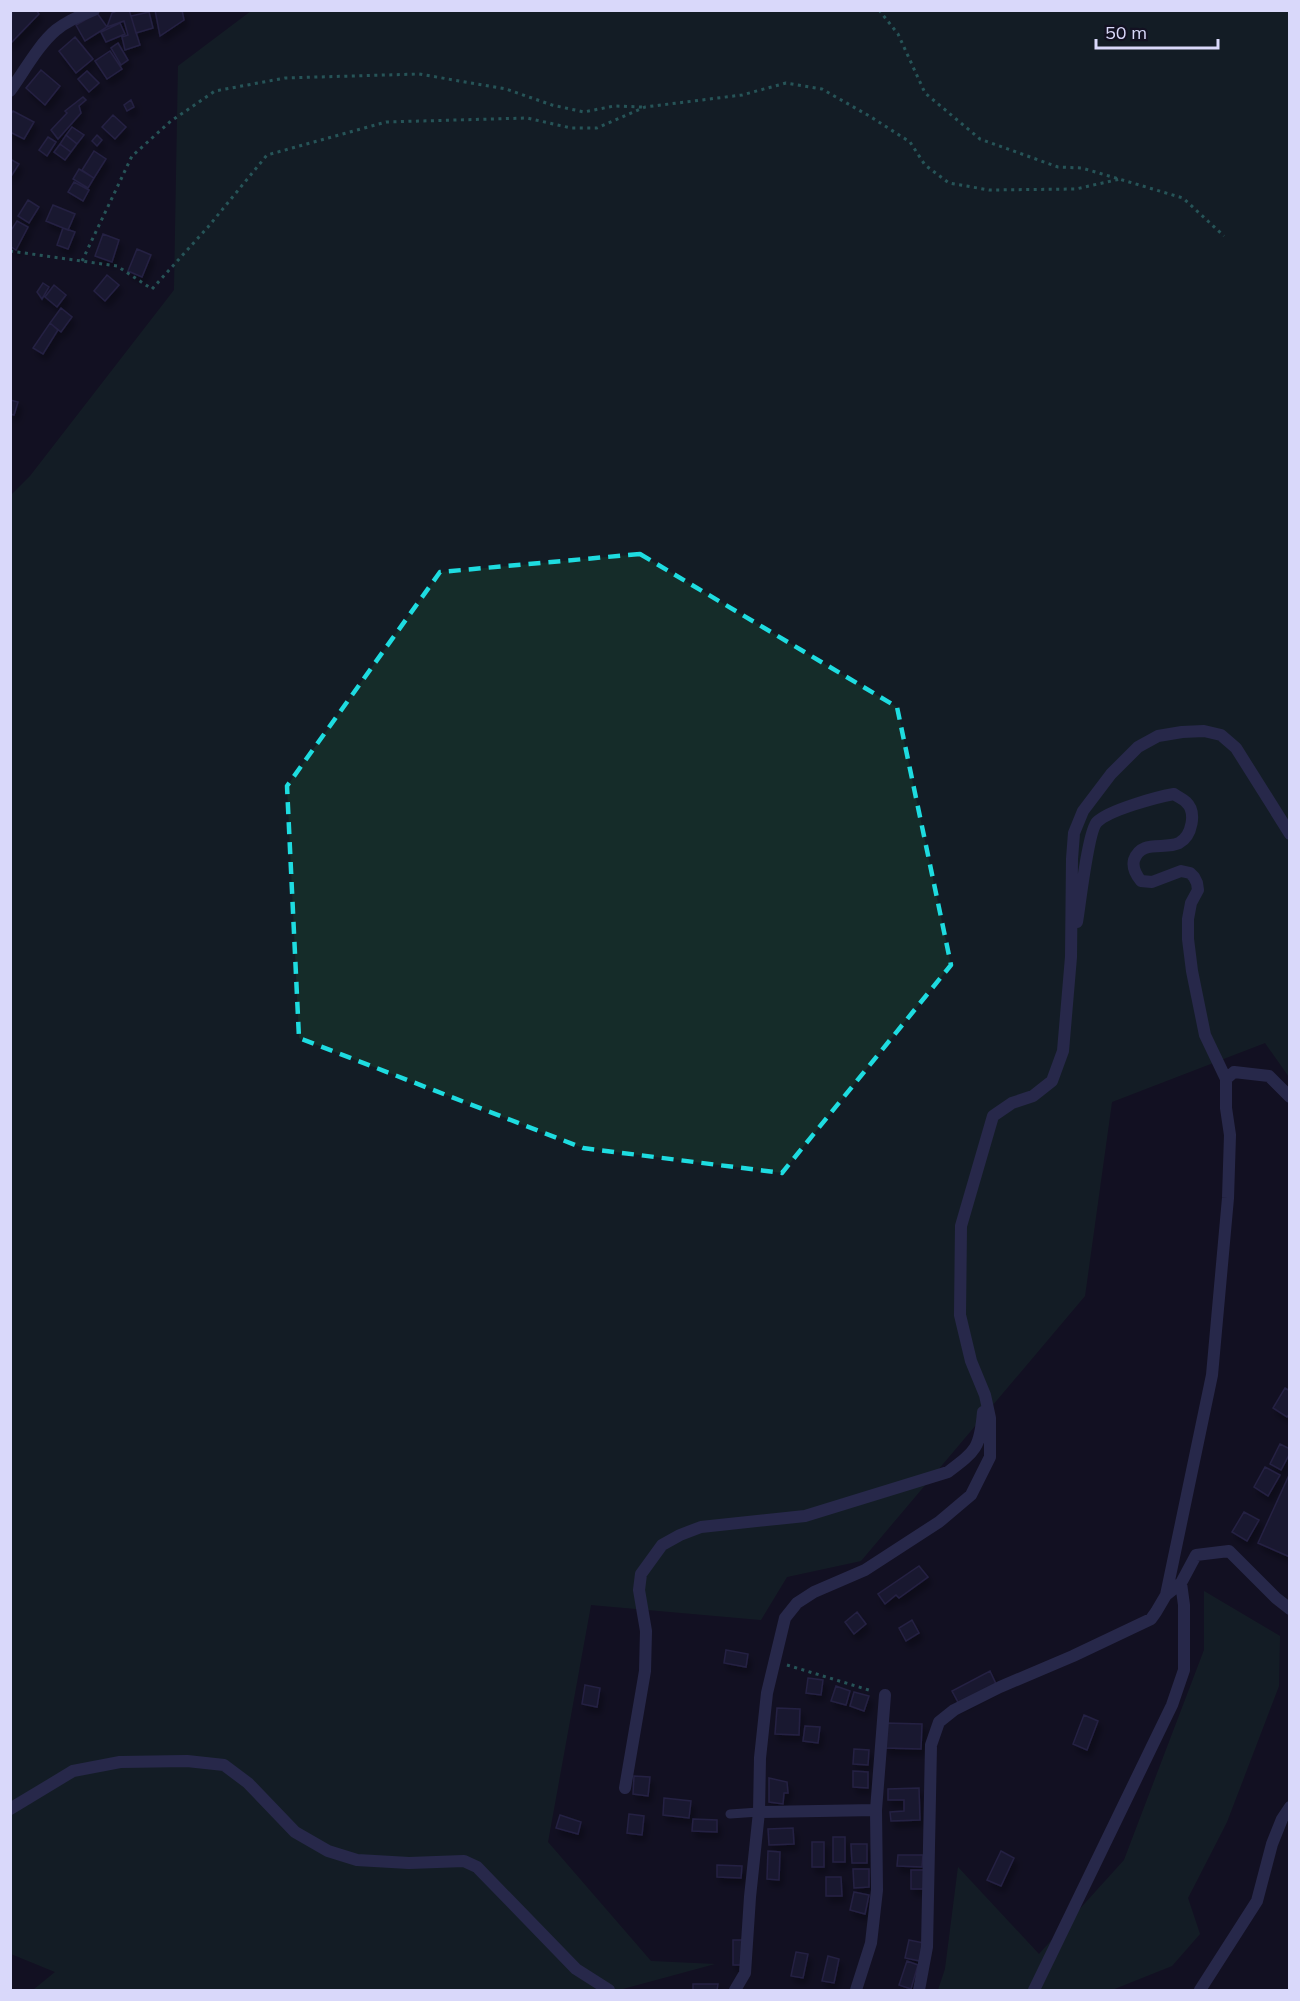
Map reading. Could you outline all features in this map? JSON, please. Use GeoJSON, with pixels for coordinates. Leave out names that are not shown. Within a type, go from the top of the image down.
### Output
{"type":"FeatureCollection","features":[{"type":"Feature","properties":{"kind":"street"},"geometry":{"type":"LineString","coordinates":[[10,92],[31,60],[56,30],[76,17],[94,10]]}},
{"type":"Feature","properties":{"kind":"street"},"geometry":{"type":"LineString","coordinates":[[735,1990],[745,1973],[759,1812],[760,1758],[767,1693],[785,1618],[797,1603],[814,1592],[865,1570],[939,1522],[971,1495],[990,1458],[990,1418],[985,1395],[971,1361],[960,1315],[961,1226],[993,1116],[1012,1103],[1033,1096],[1052,1081],[1063,1051],[1071,957],[1074,833],[1083,811],[1111,774],[1138,747],[1158,736],[1204,731],[1221,735],[1236,748],[1290,834]]}},
{"type":"Feature","properties":{"kind":"street"},"geometry":{"type":"LineString","coordinates":[[1071,957],[1089,840],[1095,824],[1103,818],[1150,798],[1174,794],[1188,803],[1193,817],[1189,834],[1179,843],[1150,846],[1137,854],[1133,863],[1136,876],[1141,881],[1152,882],[1182,870],[1194,877],[1198,890],[1191,903],[1188,919],[1192,971],[1205,1035],[1226,1078],[1226,1108],[1230,1135],[1228,1198],[1212,1375],[1166,1595]]}},
{"type":"Feature","properties":{"kind":"street"},"geometry":{"type":"LineString","coordinates":[[1226,1078],[1234,1072],[1269,1076],[1290,1097]]}},
{"type":"Feature","properties":{"kind":"street"},"geometry":{"type":"LineString","coordinates":[[626,1788],[645,1671],[646,1631],[639,1590],[641,1574],[663,1545],[701,1527],[805,1516],[948,1472],[976,1448],[981,1437],[985,1395]]}},
{"type":"Feature","properties":{"kind":"street"},"geometry":{"type":"LineString","coordinates":[[919,1990],[927,1947],[931,1745],[939,1722],[954,1710],[1000,1687],[1151,1619],[1166,1595],[1181,1582],[1196,1555],[1229,1551],[1290,1609]]}},
{"type":"Feature","properties":{"kind":"street"},"geometry":{"type":"LineString","coordinates":[[1034,1990],[1172,1705],[1184,1670],[1184,1605],[1181,1582]]}},
{"type":"Feature","properties":{"kind":"street"},"geometry":{"type":"LineString","coordinates":[[856,1990],[871,1943],[877,1890],[876,1810],[885,1695]]}},
{"type":"Feature","properties":{"kind":"street"},"geometry":{"type":"LineString","coordinates":[[10,1809],[73,1771],[120,1762],[187,1761],[224,1765],[248,1783],[295,1832],[328,1851],[357,1860],[409,1863],[464,1861],[477,1867],[576,1969],[609,1990]]}},
{"type":"Feature","properties":{"kind":"street"},"geometry":{"type":"LineString","coordinates":[[1200,1990],[1257,1902],[1272,1844],[1282,1819],[1290,1808]]}},
{"type":"Feature","properties":{"kind":"street"},"geometry":{"type":"LineString","coordinates":[[759,1812],[876,1810]]}},
{"type":"Feature","properties":{"kind":"lane"},"geometry":{"type":"LineString","coordinates":[[730,1814],[759,1812]]}},
{"type":"Feature","properties":{"kind":"path"},"geometry":{"type":"LineString","coordinates":[[879,10],[898,34],[925,93],[980,139],[1058,167],[1082,168],[1183,198],[1224,236]]}},
{"type":"Feature","properties":{"kind":"path"},"geometry":{"type":"LineString","coordinates":[[82,261],[132,156],[171,121],[215,91],[285,78],[419,74],[506,89],[552,105],[584,112],[614,106],[645,107],[742,95],[786,83],[822,89],[871,117],[910,142],[925,165],[949,183],[989,190],[1076,189],[1120,179]]}},
{"type":"Feature","properties":{"kind":"path"},"geometry":{"type":"LineString","coordinates":[[10,251],[117,266],[152,289],[208,227],[267,155],[386,122],[527,118],[572,128],[597,128],[645,107]]}},
{"type":"Feature","properties":{"kind":"path"},"geometry":{"type":"LineString","coordinates":[[775,1656],[783,1664],[885,1695]]}},
{"type":"Feature","properties":{"kind":"highlighted area"},"geometry":{"type":"Polygon","coordinates":[[[640,554],[897,707],[951,965],[782,1173],[583,1148],[299,1038],[287,786],[440,572],[640,554]]]}},
{"type":"Feature","properties":{"kind":"green space"},"geometry":{"type":"Polygon","coordinates":[[[251,11],[1289,11],[1289,1077],[1265,1043],[1112,1102],[1085,1296],[861,1561],[787,1577],[761,1620],[591,1605],[548,1842],[651,1961],[715,1964],[619,1990],[33,1990],[55,1972],[11,1954],[10,496],[30,476],[174,290],[178,66],[251,11]]]}},
{"type":"Feature","properties":{"kind":"green space"},"geometry":{"type":"Polygon","coordinates":[[[1204,1591],[1280,1636],[1279,1686],[1227,1822],[1188,1898],[1200,1934],[1172,1966],[1112,1990],[938,1990],[945,1969],[958,1867],[1039,1954],[1124,1860],[1204,1650],[1204,1591]]]}},
{"type":"Feature","properties":{"kind":"building"},"geometry":{"type":"Polygon","coordinates":[[[12,10],[36,10],[39,14],[10,44],[12,10]]]}},
{"type":"Feature","properties":{"kind":"building"},"geometry":{"type":"Polygon","coordinates":[[[129,10],[140,45],[125,50],[122,37],[128,35],[124,21],[107,27],[112,13],[129,10]]]}},
{"type":"Feature","properties":{"kind":"building"},"geometry":{"type":"Polygon","coordinates":[[[155,10],[182,10],[184,20],[160,36],[155,10]]]}},
{"type":"Feature","properties":{"kind":"building"},"geometry":{"type":"Polygon","coordinates":[[[149,12],[153,28],[136,33],[131,16],[149,12]]]}},
{"type":"Feature","properties":{"kind":"building"},"geometry":{"type":"Polygon","coordinates":[[[97,13],[107,27],[85,41],[76,25],[97,13]]]}},
{"type":"Feature","properties":{"kind":"building"},"geometry":{"type":"Polygon","coordinates":[[[120,23],[125,34],[106,42],[101,32],[120,23]]]}},
{"type":"Feature","properties":{"kind":"building"},"geometry":{"type":"Polygon","coordinates":[[[75,37],[93,59],[76,73],[59,51],[75,37]]]}},
{"type":"Feature","properties":{"kind":"building"},"geometry":{"type":"Polygon","coordinates":[[[118,43],[128,60],[121,65],[111,48],[118,43]]]}},
{"type":"Feature","properties":{"kind":"building"},"geometry":{"type":"Polygon","coordinates":[[[110,51],[122,69],[107,79],[95,61],[110,51]]]}},
{"type":"Feature","properties":{"kind":"building"},"geometry":{"type":"Polygon","coordinates":[[[41,70],[60,86],[45,105],[26,88],[41,70]]]}},
{"type":"Feature","properties":{"kind":"building"},"geometry":{"type":"Polygon","coordinates":[[[87,71],[99,83],[89,92],[78,79],[87,71]]]}},
{"type":"Feature","properties":{"kind":"building"},"geometry":{"type":"Polygon","coordinates":[[[83,97],[86,100],[79,106],[81,113],[58,139],[51,130],[67,113],[65,111],[83,97]]]}},
{"type":"Feature","properties":{"kind":"building"},"geometry":{"type":"Polygon","coordinates":[[[131,100],[134,107],[127,111],[124,105],[131,100]]]}},
{"type":"Feature","properties":{"kind":"building"},"geometry":{"type":"Polygon","coordinates":[[[13,111],[34,122],[24,139],[10,132],[10,115],[13,111]]]}},
{"type":"Feature","properties":{"kind":"building"},"geometry":{"type":"Polygon","coordinates":[[[113,115],[126,127],[115,139],[102,127],[113,115]]]}},
{"type":"Feature","properties":{"kind":"building"},"geometry":{"type":"Polygon","coordinates":[[[72,127],[84,135],[77,144],[66,135],[72,127]]]}},
{"type":"Feature","properties":{"kind":"building"},"geometry":{"type":"Polygon","coordinates":[[[66,135],[77,144],[71,152],[60,144],[66,135]]]}},
{"type":"Feature","properties":{"kind":"building"},"geometry":{"type":"Polygon","coordinates":[[[97,135],[102,140],[97,146],[92,141],[97,135]]]}},
{"type":"Feature","properties":{"kind":"building"},"geometry":{"type":"Polygon","coordinates":[[[48,137],[56,142],[47,156],[39,150],[48,137]]]}},
{"type":"Feature","properties":{"kind":"building"},"geometry":{"type":"Polygon","coordinates":[[[60,144],[71,152],[65,160],[54,152],[60,144]]]}},
{"type":"Feature","properties":{"kind":"building"},"geometry":{"type":"Polygon","coordinates":[[[94,151],[106,159],[94,178],[82,170],[94,151]]]}},
{"type":"Feature","properties":{"kind":"building"},"geometry":{"type":"Polygon","coordinates":[[[10,159],[19,164],[10,178],[10,159]]]}},
{"type":"Feature","properties":{"kind":"building"},"geometry":{"type":"Polygon","coordinates":[[[79,169],[94,178],[88,188],[73,179],[79,169]]]}},
{"type":"Feature","properties":{"kind":"building"},"geometry":{"type":"Polygon","coordinates":[[[74,182],[89,190],[83,201],[68,192],[74,182]]]}},
{"type":"Feature","properties":{"kind":"building"},"geometry":{"type":"Polygon","coordinates":[[[28,200],[39,207],[29,223],[18,216],[28,200]]]}},
{"type":"Feature","properties":{"kind":"building"},"geometry":{"type":"Polygon","coordinates":[[[53,205],[75,214],[68,230],[46,221],[53,205]]]}},
{"type":"Feature","properties":{"kind":"building"},"geometry":{"type":"Polygon","coordinates":[[[17,221],[28,227],[16,250],[10,246],[10,232],[17,221]]]}},
{"type":"Feature","properties":{"kind":"building"},"geometry":{"type":"Polygon","coordinates":[[[63,228],[75,232],[68,249],[57,245],[63,228]]]}},
{"type":"Feature","properties":{"kind":"building"},"geometry":{"type":"Polygon","coordinates":[[[103,234],[119,240],[112,262],[95,256],[103,234]]]}},
{"type":"Feature","properties":{"kind":"building"},"geometry":{"type":"Polygon","coordinates":[[[137,249],[151,255],[142,277],[128,271],[137,249]]]}},
{"type":"Feature","properties":{"kind":"building"},"geometry":{"type":"Polygon","coordinates":[[[107,275],[119,285],[105,301],[94,291],[107,275]]]}},
{"type":"Feature","properties":{"kind":"building"},"geometry":{"type":"Polygon","coordinates":[[[43,283],[49,287],[42,299],[37,292],[43,283]]]}},
{"type":"Feature","properties":{"kind":"building"},"geometry":{"type":"Polygon","coordinates":[[[54,285],[66,295],[57,307],[45,297],[54,285]]]}},
{"type":"Feature","properties":{"kind":"building"},"geometry":{"type":"Polygon","coordinates":[[[61,308],[72,317],[61,332],[50,323],[61,308]]]}},
{"type":"Feature","properties":{"kind":"building"},"geometry":{"type":"Polygon","coordinates":[[[50,323],[58,330],[43,354],[33,348],[50,323]]]}},
{"type":"Feature","properties":{"kind":"building"},"geometry":{"type":"Polygon","coordinates":[[[10,400],[18,402],[14,415],[10,414],[10,400]]]}},
{"type":"Feature","properties":{"kind":"building"},"geometry":{"type":"Polygon","coordinates":[[[1285,1388],[1290,1391],[1290,1413],[1287,1417],[1273,1408],[1285,1388]]]}},
{"type":"Feature","properties":{"kind":"building"},"geometry":{"type":"Polygon","coordinates":[[[1280,1444],[1290,1449],[1281,1470],[1270,1464],[1280,1444]]]}},
{"type":"Feature","properties":{"kind":"building"},"geometry":{"type":"Polygon","coordinates":[[[1265,1467],[1280,1475],[1268,1496],[1254,1487],[1265,1467]]]}},
{"type":"Feature","properties":{"kind":"building"},"geometry":{"type":"Polygon","coordinates":[[[1290,1473],[1290,1557],[1258,1543],[1290,1473]]]}},
{"type":"Feature","properties":{"kind":"building"},"geometry":{"type":"Polygon","coordinates":[[[1244,1512],[1259,1520],[1247,1541],[1232,1532],[1244,1512]]]}},
{"type":"Feature","properties":{"kind":"building"},"geometry":{"type":"Polygon","coordinates":[[[919,1566],[928,1577],[899,1598],[896,1595],[885,1604],[878,1594],[919,1566]]]}},
{"type":"Feature","properties":{"kind":"building"},"geometry":{"type":"Polygon","coordinates":[[[857,1612],[866,1624],[854,1634],[845,1622],[857,1612]]]}},
{"type":"Feature","properties":{"kind":"building"},"geometry":{"type":"Polygon","coordinates":[[[912,1620],[919,1633],[906,1641],[899,1628],[912,1620]]]}},
{"type":"Feature","properties":{"kind":"building"},"geometry":{"type":"Polygon","coordinates":[[[726,1650],[748,1654],[746,1667],[724,1663],[726,1650]]]}},
{"type":"Feature","properties":{"kind":"building"},"geometry":{"type":"Polygon","coordinates":[[[990,1671],[996,1684],[959,1704],[952,1691],[990,1671]]]}},
{"type":"Feature","properties":{"kind":"building"},"geometry":{"type":"Polygon","coordinates":[[[808,1678],[823,1680],[821,1695],[806,1693],[808,1678]]]}},
{"type":"Feature","properties":{"kind":"building"},"geometry":{"type":"Polygon","coordinates":[[[585,1685],[600,1688],[597,1707],[582,1704],[585,1685]]]}},
{"type":"Feature","properties":{"kind":"building"},"geometry":{"type":"Polygon","coordinates":[[[836,1686],[850,1691],[846,1705],[831,1701],[836,1686]]]}},
{"type":"Feature","properties":{"kind":"building"},"geometry":{"type":"Polygon","coordinates":[[[854,1692],[869,1696],[864,1711],[850,1706],[854,1692]]]}},
{"type":"Feature","properties":{"kind":"building"},"geometry":{"type":"Polygon","coordinates":[[[777,1708],[800,1709],[799,1735],[775,1734],[777,1708]]]}},
{"type":"Feature","properties":{"kind":"building"},"geometry":{"type":"Polygon","coordinates":[[[1084,1715],[1098,1721],[1087,1750],[1073,1744],[1084,1715]]]}},
{"type":"Feature","properties":{"kind":"building"},"geometry":{"type":"Polygon","coordinates":[[[886,1723],[922,1724],[921,1749],[885,1748],[886,1723]]]}},
{"type":"Feature","properties":{"kind":"building"},"geometry":{"type":"Polygon","coordinates":[[[805,1726],[820,1727],[818,1743],[803,1741],[805,1726]]]}},
{"type":"Feature","properties":{"kind":"building"},"geometry":{"type":"Polygon","coordinates":[[[854,1749],[869,1750],[868,1765],[853,1764],[854,1749]]]}},
{"type":"Feature","properties":{"kind":"building"},"geometry":{"type":"Polygon","coordinates":[[[853,1771],[868,1772],[868,1788],[853,1787],[853,1771]]]}},
{"type":"Feature","properties":{"kind":"building"},"geometry":{"type":"Polygon","coordinates":[[[634,1776],[650,1777],[648,1796],[633,1794],[634,1776]]]}},
{"type":"Feature","properties":{"kind":"building"},"geometry":{"type":"Polygon","coordinates":[[[769,1778],[787,1782],[788,1793],[784,1793],[783,1804],[769,1802],[769,1778]]]}},
{"type":"Feature","properties":{"kind":"building"},"geometry":{"type":"Polygon","coordinates":[[[919,1788],[920,1820],[891,1821],[890,1812],[904,1811],[904,1800],[888,1800],[888,1789],[919,1788]]]}},
{"type":"Feature","properties":{"kind":"building"},"geometry":{"type":"Polygon","coordinates":[[[664,1798],[691,1801],[689,1818],[663,1815],[664,1798]]]}},
{"type":"Feature","properties":{"kind":"building"},"geometry":{"type":"Polygon","coordinates":[[[629,1814],[644,1816],[642,1835],[627,1833],[629,1814]]]}},
{"type":"Feature","properties":{"kind":"building"},"geometry":{"type":"Polygon","coordinates":[[[560,1815],[581,1822],[578,1834],[556,1828],[560,1815]]]}},
{"type":"Feature","properties":{"kind":"building"},"geometry":{"type":"Polygon","coordinates":[[[693,1819],[717,1820],[717,1832],[692,1831],[693,1819]]]}},
{"type":"Feature","properties":{"kind":"building"},"geometry":{"type":"Polygon","coordinates":[[[793,1828],[794,1844],[769,1845],[768,1829],[793,1828]]]}},
{"type":"Feature","properties":{"kind":"building"},"geometry":{"type":"Polygon","coordinates":[[[833,1837],[845,1837],[845,1862],[833,1862],[833,1837]]]}},
{"type":"Feature","properties":{"kind":"building"},"geometry":{"type":"Polygon","coordinates":[[[812,1842],[824,1842],[824,1867],[812,1867],[812,1842]]]}},
{"type":"Feature","properties":{"kind":"building"},"geometry":{"type":"Polygon","coordinates":[[[851,1844],[867,1844],[867,1863],[852,1863],[851,1844]]]}},
{"type":"Feature","properties":{"kind":"building"},"geometry":{"type":"Polygon","coordinates":[[[768,1851],[780,1852],[779,1880],[767,1879],[768,1851]]]}},
{"type":"Feature","properties":{"kind":"building"},"geometry":{"type":"Polygon","coordinates":[[[1001,1851],[1014,1858],[1001,1886],[987,1880],[1001,1851]]]}},
{"type":"Feature","properties":{"kind":"building"},"geometry":{"type":"Polygon","coordinates":[[[898,1855],[923,1855],[922,1867],[897,1866],[898,1855]]]}},
{"type":"Feature","properties":{"kind":"building"},"geometry":{"type":"Polygon","coordinates":[[[717,1865],[742,1866],[741,1878],[717,1877],[717,1865]]]}},
{"type":"Feature","properties":{"kind":"building"},"geometry":{"type":"Polygon","coordinates":[[[853,1869],[869,1869],[869,1887],[854,1888],[853,1869]]]}},
{"type":"Feature","properties":{"kind":"building"},"geometry":{"type":"Polygon","coordinates":[[[911,1870],[925,1870],[924,1889],[911,1889],[911,1870]]]}},
{"type":"Feature","properties":{"kind":"building"},"geometry":{"type":"Polygon","coordinates":[[[826,1877],[841,1877],[842,1896],[826,1896],[826,1877]]]}},
{"type":"Feature","properties":{"kind":"building"},"geometry":{"type":"Polygon","coordinates":[[[854,1892],[869,1895],[865,1914],[850,1910],[854,1892]]]}},
{"type":"Feature","properties":{"kind":"building"},"geometry":{"type":"Polygon","coordinates":[[[733,1940],[745,1940],[745,1965],[733,1965],[733,1940]]]}},
{"type":"Feature","properties":{"kind":"building"},"geometry":{"type":"Polygon","coordinates":[[[909,1940],[924,1943],[920,1961],[905,1958],[909,1940]]]}},
{"type":"Feature","properties":{"kind":"building"},"geometry":{"type":"Polygon","coordinates":[[[796,1952],[808,1954],[803,1978],[791,1976],[796,1952]]]}},
{"type":"Feature","properties":{"kind":"building"},"geometry":{"type":"Polygon","coordinates":[[[828,1956],[839,1959],[834,1983],[822,1981],[828,1956]]]}},
{"type":"Feature","properties":{"kind":"building"},"geometry":{"type":"Polygon","coordinates":[[[907,1961],[918,1965],[911,1989],[899,1985],[907,1961]]]}},
{"type":"Feature","properties":{"kind":"building"},"geometry":{"type":"Polygon","coordinates":[[[693,1984],[718,1984],[717,1990],[693,1990],[693,1984]]]}}]}
